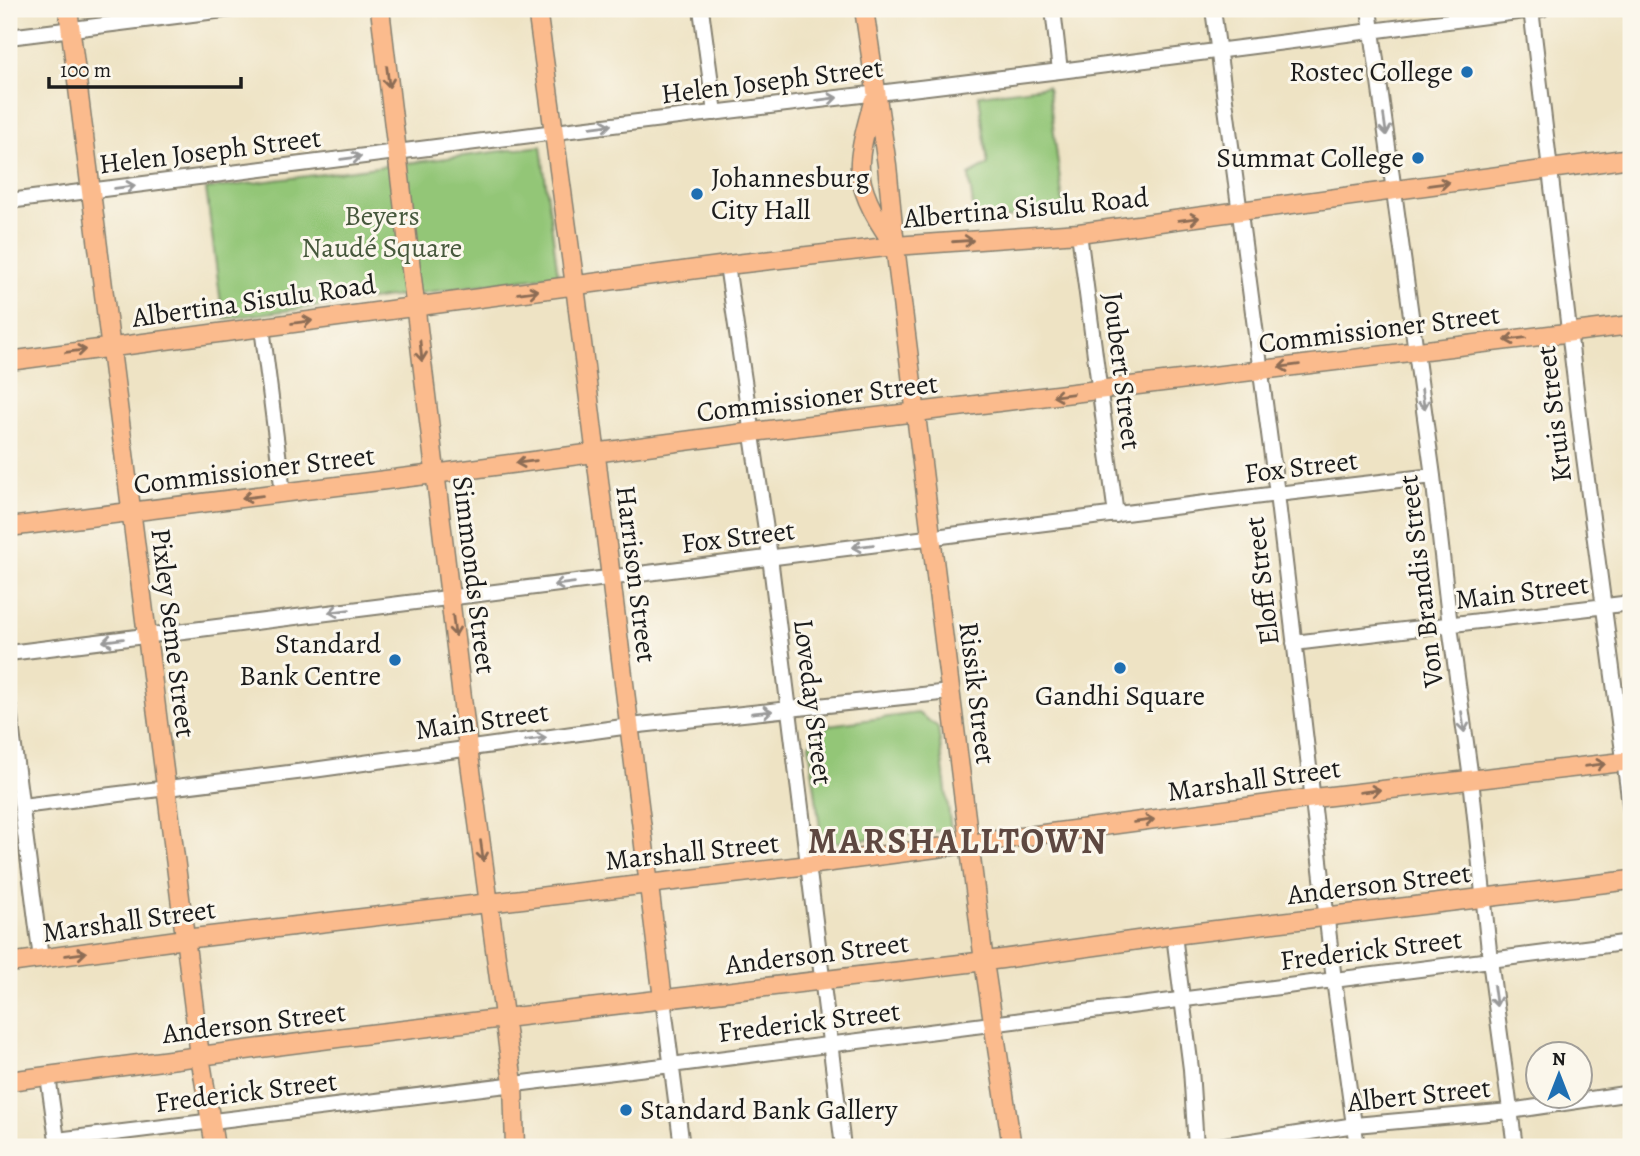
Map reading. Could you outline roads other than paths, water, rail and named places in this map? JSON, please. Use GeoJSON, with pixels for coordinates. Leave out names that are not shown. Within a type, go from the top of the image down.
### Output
{"type":"FeatureCollection","features":[{"type":"Feature","properties":{"kind":"main road","name":"Pixley Seme Street"},"geometry":{"type":"LineString","coordinates":[[68,9],[200,1056],[215,1147]]}},
{"type":"Feature","properties":{"kind":"main road","name":"Simmonds Street"},"geometry":{"type":"LineString","coordinates":[[380,9],[468,748],[513,1083],[515,1147]]}},
{"type":"Feature","properties":{"kind":"main road","name":"Harrison Street"},"geometry":{"type":"LineString","coordinates":[[537,9],[575,286],[663,999]]}},
{"type":"Feature","properties":{"kind":"main road","name":"Rissik Street"},"geometry":{"type":"LineString","coordinates":[[864,9],[887,165],[984,961],[1012,1147]]}},
{"type":"Feature","properties":{"kind":"main road","name":"Rissik Street"},"geometry":{"type":"LineString","coordinates":[[875,93],[860,161],[860,177],[882,229],[895,246]]}},
{"type":"Feature","properties":{"kind":"main road","name":"Albertina Sisulu Road"},"geometry":{"type":"LineString","coordinates":[[9,360],[727,265],[895,246],[1079,233],[1631,158]]}},
{"type":"Feature","properties":{"kind":"main road","name":"Commissioner Street"},"geometry":{"type":"LineString","coordinates":[[9,527],[753,432],[1631,325]]}},
{"type":"Feature","properties":{"kind":"main road","name":"Marshall Street"},"geometry":{"type":"LineString","coordinates":[[9,963],[185,939],[809,865],[1314,798],[1628,761]]}},
{"type":"Feature","properties":{"kind":"main road","name":"Anderson Street"},"geometry":{"type":"LineString","coordinates":[[9,1081],[1631,880]]}},
{"type":"Feature","properties":{"kind":"street"},"geometry":{"type":"LineString","coordinates":[[9,37],[232,9]]}},
{"type":"Feature","properties":{"kind":"street"},"geometry":{"type":"LineString","coordinates":[[701,9],[715,113]]}},
{"type":"Feature","properties":{"kind":"street"},"geometry":{"type":"LineString","coordinates":[[1053,9],[1060,72]]}},
{"type":"Feature","properties":{"kind":"street","name":"Eloff Street"},"geometry":{"type":"LineString","coordinates":[[1213,9],[1277,494],[1334,980],[1357,1147]]}},
{"type":"Feature","properties":{"kind":"street","name":"Von Brandis Street"},"geometry":{"type":"LineString","coordinates":[[1369,9],[1433,476],[1471,779],[1482,898],[1515,1147]]}},
{"type":"Feature","properties":{"kind":"street","name":"Helen Joseph Street"},"geometry":{"type":"LineString","coordinates":[[9,201],[1060,72],[1535,9]]}},
{"type":"Feature","properties":{"kind":"street","name":"Kruis Street"},"geometry":{"type":"LineString","coordinates":[[1535,9],[1569,332],[1604,606],[1628,761],[1631,812]]}},
{"type":"Feature","properties":{"kind":"street","name":"Joubert Street"},"geometry":{"type":"LineString","coordinates":[[1079,233],[1116,515]]}},
{"type":"Feature","properties":{"kind":"street","name":"Loveday Street"},"geometry":{"type":"LineString","coordinates":[[727,265],[771,557],[843,1147]]}},
{"type":"Feature","properties":{"kind":"street"},"geometry":{"type":"LineString","coordinates":[[262,327],[283,493]]}},
{"type":"Feature","properties":{"kind":"street","name":"Fox Street"},"geometry":{"type":"LineString","coordinates":[[9,653],[1433,476]]}},
{"type":"Feature","properties":{"kind":"street","name":"Main Street"},"geometry":{"type":"LineString","coordinates":[[1294,643],[1631,603]]}},
{"type":"Feature","properties":{"kind":"street","name":"Main Street"},"geometry":{"type":"LineString","coordinates":[[22,806],[313,770],[630,726],[950,692]]}},
{"type":"Feature","properties":{"kind":"street"},"geometry":{"type":"LineString","coordinates":[[9,708],[41,959]]}},
{"type":"Feature","properties":{"kind":"street"},"geometry":{"type":"LineString","coordinates":[[1174,935],[1180,999],[1191,1069],[1196,1147]]}},
{"type":"Feature","properties":{"kind":"street","name":"Frederick Street"},"geometry":{"type":"LineString","coordinates":[[48,1076],[57,1140],[671,1065],[1631,942]]}},
{"type":"Feature","properties":{"kind":"street","name":"Harrison Street"},"geometry":{"type":"LineString","coordinates":[[663,999],[682,1147]]}},
{"type":"Feature","properties":{"kind":"street","name":"Albert Street"},"geometry":{"type":"LineString","coordinates":[[1212,1147],[1355,1125],[1510,1111],[1631,1093]]}},
{"type":"Feature","properties":{"kind":"place","name":"Rostec College"},"geometry":{"type":"Point","coordinates":[1467,72]}},
{"type":"Feature","properties":{"kind":"place","name":"Summat College"},"geometry":{"type":"Point","coordinates":[1418,158]}},
{"type":"Feature","properties":{"kind":"place","name":"Johannesburg City Hall"},"geometry":{"type":"Point","coordinates":[697,194]}},
{"type":"Feature","properties":{"kind":"place","name":"Standard Bank Centre"},"geometry":{"type":"Point","coordinates":[395,660]}},
{"type":"Feature","properties":{"kind":"place","name":"Gandhi Square"},"geometry":{"type":"Point","coordinates":[1120,668]}},
{"type":"Feature","properties":{"kind":"place","name":"Standard Bank Gallery"},"geometry":{"type":"Point","coordinates":[626,1110]}},
{"type":"Feature","properties":{"kind":"district","name":"MARSHALLTOWN"},"geometry":{"type":"Point","coordinates":[958,841]}},
{"type":"Feature","properties":{"kind":"park label","name":"Beyers Naudé Square"},"geometry":{"type":"Point","coordinates":[382,232]}}]}
